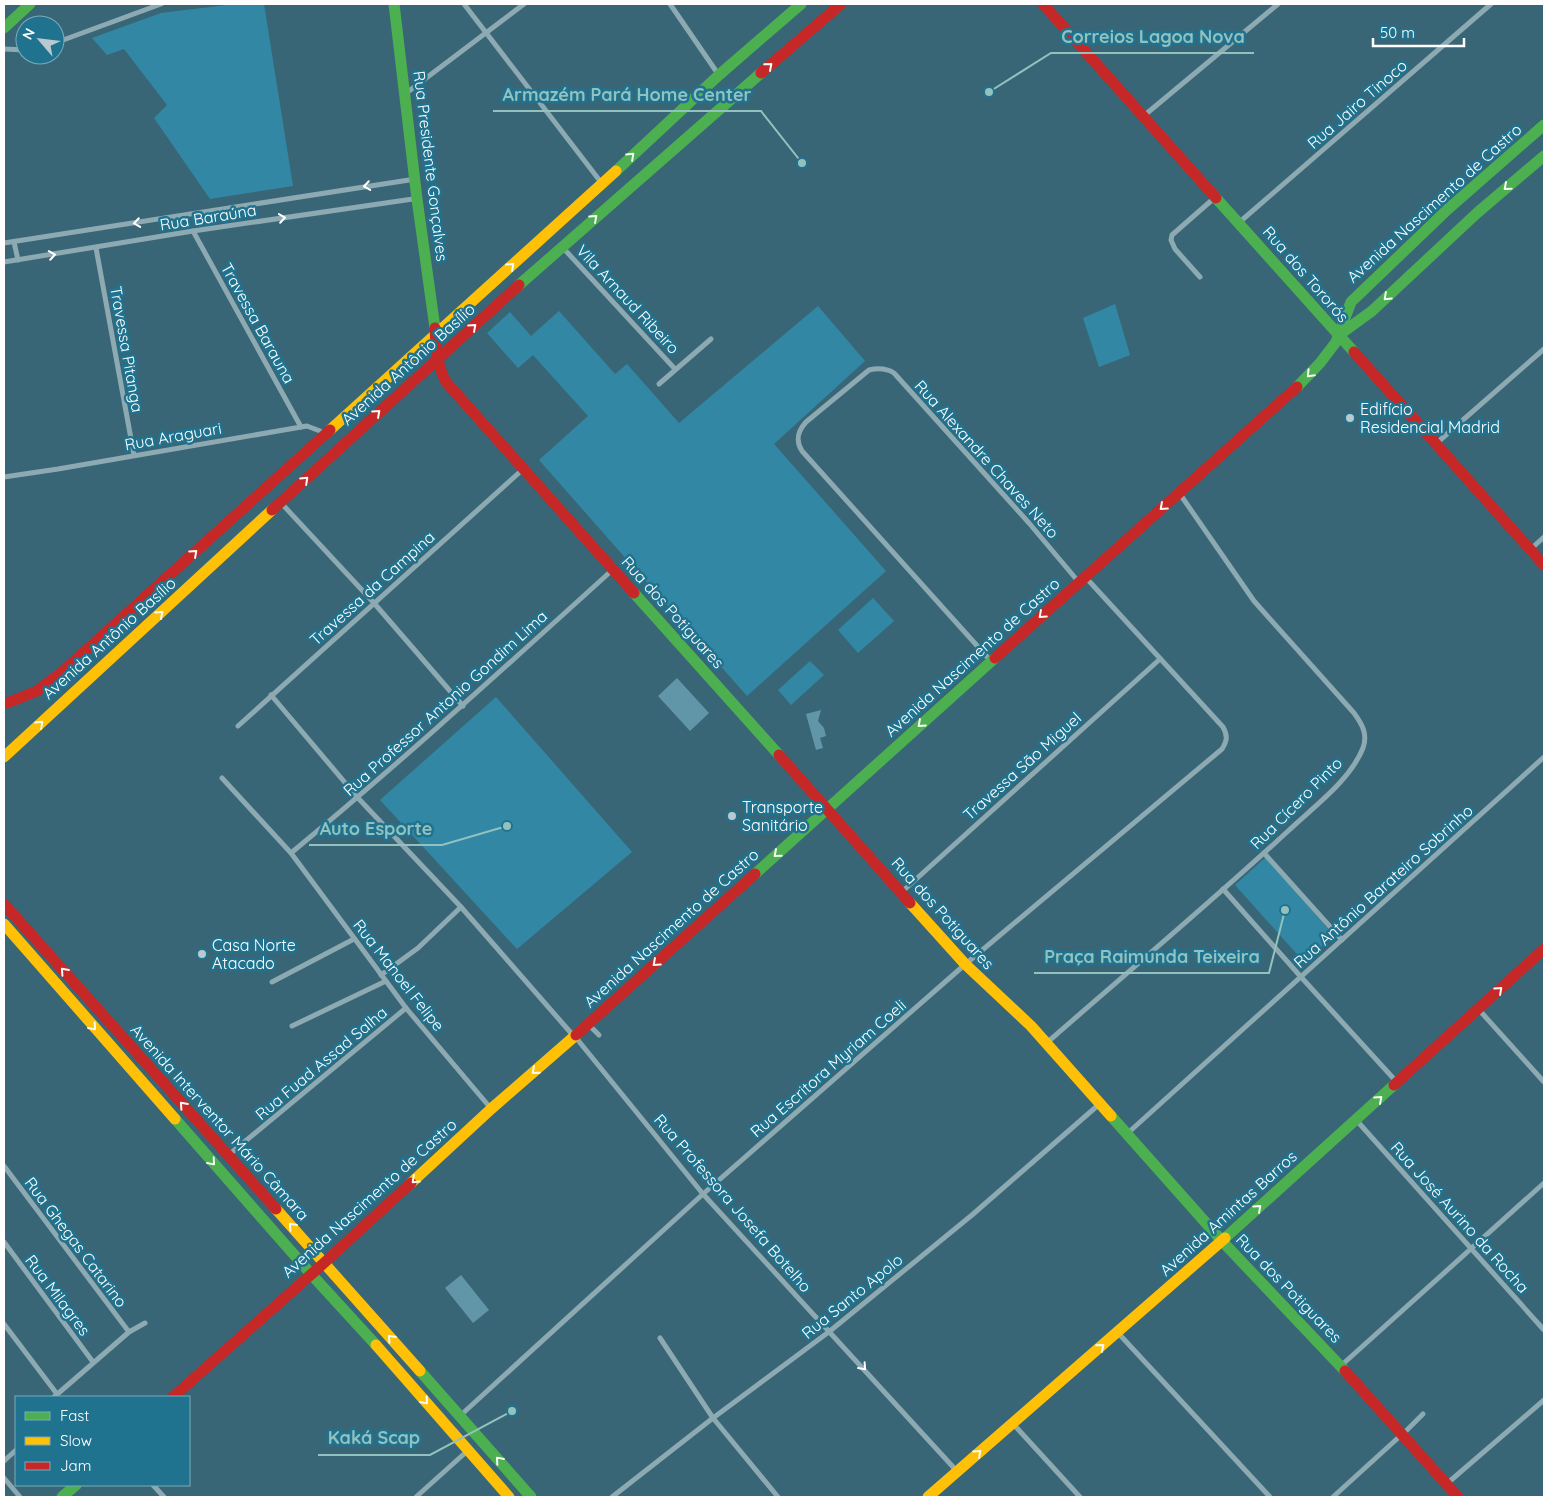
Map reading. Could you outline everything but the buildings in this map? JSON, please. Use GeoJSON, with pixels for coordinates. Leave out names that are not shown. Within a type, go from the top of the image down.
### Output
{"type":"FeatureCollection","features":[{"type":"Feature","properties":{"kind":"main road"},"geometry":{"type":"LineString","coordinates":[[4,28],[30,4]]}},
{"type":"Feature","properties":{"kind":"main road","name":"Rua Presidente Gonçalves"},"geometry":{"type":"LineString","coordinates":[[394,4],[417,199],[436,333]]}},
{"type":"Feature","properties":{"kind":"main road","name":"Avenida Antônio Basílio"},"geometry":{"type":"LineString","coordinates":[[5,703],[37,691],[55,678],[436,333],[606,185],[719,75],[801,4]]}},
{"type":"Feature","properties":{"kind":"main road","name":"Avenida Antônio Basílio"},"geometry":{"type":"LineString","coordinates":[[4,757],[341,446],[562,246],[619,191],[841,4]]}},
{"type":"Feature","properties":{"kind":"main road","name":"Rua dos Tororós"},"geometry":{"type":"LineString","coordinates":[[1050,8],[1435,445],[1544,565]]}},
{"type":"Feature","properties":{"kind":"main road","name":"Avenida Nascimento de Castro"},"geometry":{"type":"LineString","coordinates":[[174,1396],[324,1263],[491,1109],[574,1037],[1307,378],[1329,352],[1339,335],[1342,319],[1351,302],[1448,209],[1544,125]]}},
{"type":"Feature","properties":{"kind":"main road","name":"Avenida Nascimento de Castro"},"geometry":{"type":"LineString","coordinates":[[1339,335],[1372,311],[1477,214],[1544,156]]}},
{"type":"Feature","properties":{"kind":"main road"},"geometry":{"type":"LineString","coordinates":[[1448,209],[1477,214]]}},
{"type":"Feature","properties":{"kind":"main road","name":"Rua dos Potiguares"},"geometry":{"type":"LineString","coordinates":[[436,333],[437,360],[446,382],[965,964],[1031,1026],[1222,1241],[1341,1366],[1458,1497]]}},
{"type":"Feature","properties":{"kind":"main road"},"geometry":{"type":"LineString","coordinates":[[5,703],[67,699]]}},
{"type":"Feature","properties":{"kind":"main road","name":"Avenida Interventor Mário Câmara"},"geometry":{"type":"LineString","coordinates":[[4,904],[530,1497]]}},
{"type":"Feature","properties":{"kind":"main road","name":"Avenida Interventor Mário Câmara"},"geometry":{"type":"LineString","coordinates":[[4,924],[63,995],[372,1340],[509,1497]]}},
{"type":"Feature","properties":{"kind":"main road","name":"Avenida Amintas Barros"},"geometry":{"type":"LineString","coordinates":[[928,1497],[1222,1241],[1544,949]]}},
{"type":"Feature","properties":{"kind":"main road"},"geometry":{"type":"LineString","coordinates":[[63,995],[77,986]]}},
{"type":"Feature","properties":{"kind":"main road"},"geometry":{"type":"LineString","coordinates":[[62,1497],[75,1486]]}},
{"type":"Feature","properties":{"kind":"street"},"geometry":{"type":"LineString","coordinates":[[65,39],[161,4]]}},
{"type":"Feature","properties":{"kind":"street"},"geometry":{"type":"LineString","coordinates":[[464,4],[589,169],[606,185]]}},
{"type":"Feature","properties":{"kind":"street"},"geometry":{"type":"LineString","coordinates":[[405,95],[524,4]]}},
{"type":"Feature","properties":{"kind":"street"},"geometry":{"type":"LineString","coordinates":[[670,4],[719,75]]}},
{"type":"Feature","properties":{"kind":"street"},"geometry":{"type":"LineString","coordinates":[[1144,116],[1278,4]]}},
{"type":"Feature","properties":{"kind":"street","name":"Rua Jairo Tinoco"},"geometry":{"type":"LineString","coordinates":[[1239,222],[1490,4]]}},
{"type":"Feature","properties":{"kind":"street","name":"Rua Baraúna"},"geometry":{"type":"LineString","coordinates":[[4,244],[415,179]]}},
{"type":"Feature","properties":{"kind":"street"},"geometry":{"type":"LineString","coordinates":[[1200,277],[1176,249],[1171,240],[1172,234],[1216,197]]}},
{"type":"Feature","properties":{"kind":"street","name":"Rua Baraúna"},"geometry":{"type":"LineString","coordinates":[[4,262],[193,231],[417,199]]}},
{"type":"Feature","properties":{"kind":"street","name":"Travessa Barauna"},"geometry":{"type":"LineString","coordinates":[[193,231],[300,426]]}},
{"type":"Feature","properties":{"kind":"street"},"geometry":{"type":"LineString","coordinates":[[14,242],[18,260]]}},
{"type":"Feature","properties":{"kind":"street","name":"Vila Arnaud Ribeiro"},"geometry":{"type":"LineString","coordinates":[[562,246],[675,369]]}},
{"type":"Feature","properties":{"kind":"street","name":"Travessa Pitanga"},"geometry":{"type":"LineString","coordinates":[[96,248],[134,455]]}},
{"type":"Feature","properties":{"kind":"street","name":"Vila Arnaud Ribeiro"},"geometry":{"type":"LineString","coordinates":[[659,384],[712,339]]}},
{"type":"Feature","properties":{"kind":"street"},"geometry":{"type":"LineString","coordinates":[[1435,445],[1544,349]]}},
{"type":"Feature","properties":{"kind":"street","name":"Rua Alexandre Chaves Neto"},"geometry":{"type":"LineString","coordinates":[[991,661],[798,445],[800,429],[806,422],[869,370],[881,369],[894,374],[1028,523],[1223,726],[1227,737],[1222,749]]}},
{"type":"Feature","properties":{"kind":"street","name":"Rua Araguari"},"geometry":{"type":"LineString","coordinates":[[4,477],[300,426],[314,428],[326,434],[341,446]]}},
{"type":"Feature","properties":{"kind":"street","name":"Travessa da Campina"},"geometry":{"type":"LineString","coordinates":[[238,726],[523,469]]}},
{"type":"Feature","properties":{"kind":"street","name":"Rua Cícero Pinto"},"geometry":{"type":"LineString","coordinates":[[1047,1044],[1264,853],[1338,784],[1362,749],[1366,739],[1365,732],[1354,713],[1254,601],[1179,493]]}},
{"type":"Feature","properties":{"kind":"street"},"geometry":{"type":"LineString","coordinates":[[281,502],[374,603],[463,706]]}},
{"type":"Feature","properties":{"kind":"street"},"geometry":{"type":"LineString","coordinates":[[1531,549],[1544,537]]}},
{"type":"Feature","properties":{"kind":"street","name":"Rua Professor Antonio Gondim Lima"},"geometry":{"type":"LineString","coordinates":[[291,853],[358,798],[463,706],[613,569]]}},
{"type":"Feature","properties":{"kind":"street","name":"Travessa São Miguel"},"geometry":{"type":"LineString","coordinates":[[902,892],[1160,659]]}},
{"type":"Feature","properties":{"kind":"street","name":"Rua Professora Josefa Botelho"},"geometry":{"type":"LineString","coordinates":[[271,695],[358,798],[461,907],[574,1037],[704,1194],[957,1472]]}},
{"type":"Feature","properties":{"kind":"street","name":"Rua Escritora Myriam Coeli"},"geometry":{"type":"LineString","coordinates":[[460,1416],[704,1194],[965,964],[1222,749]]}},
{"type":"Feature","properties":{"kind":"street","name":"Rua Antônio Barateiro Sobrinho"},"geometry":{"type":"LineString","coordinates":[[1127,1134],[1544,757]]}},
{"type":"Feature","properties":{"kind":"street","name":"Rua Manoel Felipe"},"geometry":{"type":"LineString","coordinates":[[222,778],[291,853],[406,1008],[491,1109]]}},
{"type":"Feature","properties":{"kind":"street"},"geometry":{"type":"LineString","coordinates":[[1264,853],[1342,940]]}},
{"type":"Feature","properties":{"kind":"street"},"geometry":{"type":"LineString","coordinates":[[1223,889],[1300,978],[1397,1083]]}},
{"type":"Feature","properties":{"kind":"street"},"geometry":{"type":"LineString","coordinates":[[381,975],[418,948],[461,907]]}},
{"type":"Feature","properties":{"kind":"street"},"geometry":{"type":"LineString","coordinates":[[272,982],[354,939]]}},
{"type":"Feature","properties":{"kind":"street"},"geometry":{"type":"LineString","coordinates":[[292,1026],[386,981]]}},
{"type":"Feature","properties":{"kind":"street","name":"Rua Fuad Assad Salha"},"geometry":{"type":"LineString","coordinates":[[228,1155],[406,1008]]}},
{"type":"Feature","properties":{"kind":"street"},"geometry":{"type":"LineString","coordinates":[[1478,1008],[1544,1082]]}},
{"type":"Feature","properties":{"kind":"street"},"geometry":{"type":"LineString","coordinates":[[588,1024],[599,1035]]}},
{"type":"Feature","properties":{"kind":"street","name":"Rua Santo Apolo"},"geometry":{"type":"LineString","coordinates":[[612,1497],[713,1418],[830,1331],[972,1215],[1100,1103]]}},
{"type":"Feature","properties":{"kind":"street","name":"Rua José Aurino da Rocha"},"geometry":{"type":"LineString","coordinates":[[1356,1120],[1544,1330]]}},
{"type":"Feature","properties":{"kind":"street","name":"Rua Ghegas Catarino"},"geometry":{"type":"LineString","coordinates":[[4,1166],[128,1332]]}},
{"type":"Feature","properties":{"kind":"street"},"geometry":{"type":"LineString","coordinates":[[1341,1366],[1544,1183]]}},
{"type":"Feature","properties":{"kind":"street","name":"Rua Milagres"},"geometry":{"type":"LineString","coordinates":[[4,1242],[93,1362]]}},
{"type":"Feature","properties":{"kind":"street"},"geometry":{"type":"LineString","coordinates":[[4,1324],[55,1396],[128,1332],[145,1323]]}},
{"type":"Feature","properties":{"kind":"street"},"geometry":{"type":"LineString","coordinates":[[1118,1333],[1270,1497]]}},
{"type":"Feature","properties":{"kind":"street"},"geometry":{"type":"LineString","coordinates":[[660,1338],[713,1418],[778,1497]]}},
{"type":"Feature","properties":{"kind":"street"},"geometry":{"type":"LineString","coordinates":[[1447,1484],[1544,1400]]}},
{"type":"Feature","properties":{"kind":"street"},"geometry":{"type":"LineString","coordinates":[[1333,1497],[1423,1414]]}},
{"type":"Feature","properties":{"kind":"street"},"geometry":{"type":"LineString","coordinates":[[1012,1422],[1080,1497]]}},
{"type":"Feature","properties":{"kind":"street"},"geometry":{"type":"LineString","coordinates":[[4,1461],[15,1451]]}},
{"type":"Feature","properties":{"kind":"street"},"geometry":{"type":"LineString","coordinates":[[416,1497],[468,1451]]}},
{"type":"Feature","properties":{"kind":"street"},"geometry":{"type":"LineString","coordinates":[[4,1478],[20,1497]]}},
{"type":"Feature","properties":{"kind":"street"},"geometry":{"type":"LineString","coordinates":[[154,1486],[164,1497]]}},
{"type":"Feature","properties":{"kind":"shaded area"},"geometry":{"type":"Polygon","coordinates":[[[235,4],[264,4],[293,186],[210,199],[154,118],[167,105],[124,49],[107,55],[92,38],[161,13],[235,4]]]}},
{"type":"Feature","properties":{"kind":"shaded area"},"geometry":{"type":"Polygon","coordinates":[[[1115,304],[1130,355],[1099,367],[1083,318],[1115,304]]]}},
{"type":"Feature","properties":{"kind":"shaded area"},"geometry":{"type":"Polygon","coordinates":[[[818,306],[865,361],[774,444],[886,571],[747,696],[539,460],[588,416],[533,355],[518,368],[487,333],[510,312],[531,336],[559,311],[615,374],[627,364],[679,423],[818,306]]]}},
{"type":"Feature","properties":{"kind":"shaded area"},"geometry":{"type":"Polygon","coordinates":[[[873,598],[894,621],[858,653],[838,630],[873,598]]]}},
{"type":"Feature","properties":{"kind":"shaded area"},"geometry":{"type":"Polygon","coordinates":[[[810,661],[824,675],[791,705],[778,690],[810,661]]]}},
{"type":"Feature","properties":{"kind":"shaded area"},"geometry":{"type":"Polygon","coordinates":[[[677,678],[709,713],[690,731],[658,696],[677,678]]]}},
{"type":"Feature","properties":{"kind":"shaded area"},"geometry":{"type":"Polygon","coordinates":[[[496,697],[632,852],[517,949],[380,800],[496,697]]]}},
{"type":"Feature","properties":{"kind":"shaded area"},"geometry":{"type":"Polygon","coordinates":[[[821,710],[818,721],[824,728],[826,736],[820,738],[823,748],[816,750],[806,714],[821,710]]]}},
{"type":"Feature","properties":{"kind":"shaded area"},"geometry":{"type":"Polygon","coordinates":[[[1266,857],[1334,936],[1304,962],[1235,885],[1266,857]]]}},
{"type":"Feature","properties":{"kind":"shaded area"},"geometry":{"type":"Polygon","coordinates":[[[461,1275],[489,1310],[473,1323],[445,1288],[461,1275]]]}},
{"type":"Feature","properties":{"kind":"traffic: fast"},"geometry":{"type":"LineString","coordinates":[[4,28],[30,4]]}},
{"type":"Feature","properties":{"kind":"traffic: fast"},"geometry":{"type":"LineString","coordinates":[[394,4],[417,199],[435,328]]}},
{"type":"Feature","properties":{"kind":"traffic: fast"},"geometry":{"type":"LineString","coordinates":[[616,171],[719,75],[801,4]]}},
{"type":"Feature","properties":{"kind":"traffic: fast"},"geometry":{"type":"LineString","coordinates":[[519,285],[761,73]]}},
{"type":"Feature","properties":{"kind":"traffic: fast"},"geometry":{"type":"LineString","coordinates":[[1297,387],[1320,363],[1336,342],[1351,302],[1448,209],[1544,125]]}},
{"type":"Feature","properties":{"kind":"traffic: fast"},"geometry":{"type":"LineString","coordinates":[[1339,335],[1372,311],[1477,213],[1544,156]]}},
{"type":"Feature","properties":{"kind":"traffic: fast"},"geometry":{"type":"LineString","coordinates":[[1216,198],[1354,352]]}},
{"type":"Feature","properties":{"kind":"traffic: fast"},"geometry":{"type":"LineString","coordinates":[[634,593],[779,755]]}},
{"type":"Feature","properties":{"kind":"traffic: fast"},"geometry":{"type":"LineString","coordinates":[[755,874],[995,658]]}},
{"type":"Feature","properties":{"kind":"traffic: fast"},"geometry":{"type":"LineString","coordinates":[[1225,1238],[1394,1085]]}},
{"type":"Feature","properties":{"kind":"traffic: fast"},"geometry":{"type":"LineString","coordinates":[[1111,1116],[1222,1241],[1345,1371]]}},
{"type":"Feature","properties":{"kind":"traffic: fast"},"geometry":{"type":"LineString","coordinates":[[175,1119],[376,1345]]}},
{"type":"Feature","properties":{"kind":"traffic: fast"},"geometry":{"type":"LineString","coordinates":[[420,1371],[531,1497]]}},
{"type":"Feature","properties":{"kind":"traffic: fast"},"geometry":{"type":"LineString","coordinates":[[62,1497],[75,1486]]}},
{"type":"Feature","properties":{"kind":"traffic: slow"},"geometry":{"type":"LineString","coordinates":[[330,430],[616,171]]}},
{"type":"Feature","properties":{"kind":"traffic: slow"},"geometry":{"type":"LineString","coordinates":[[4,757],[272,510]]}},
{"type":"Feature","properties":{"kind":"traffic: slow"},"geometry":{"type":"LineString","coordinates":[[910,903],[965,964],[1031,1026],[1111,1116]]}},
{"type":"Feature","properties":{"kind":"traffic: slow"},"geometry":{"type":"LineString","coordinates":[[4,924],[175,1119]]}},
{"type":"Feature","properties":{"kind":"traffic: slow"},"geometry":{"type":"LineString","coordinates":[[411,1183],[491,1109],[576,1035]]}},
{"type":"Feature","properties":{"kind":"traffic: slow"},"geometry":{"type":"LineString","coordinates":[[276,1209],[420,1371]]}},
{"type":"Feature","properties":{"kind":"traffic: slow"},"geometry":{"type":"LineString","coordinates":[[928,1497],[1225,1238]]}},
{"type":"Feature","properties":{"kind":"traffic: slow"},"geometry":{"type":"LineString","coordinates":[[376,1345],[509,1497]]}},
{"type":"Feature","properties":{"kind":"traffic: jam"},"geometry":{"type":"LineString","coordinates":[[761,73],[841,4]]}},
{"type":"Feature","properties":{"kind":"traffic: jam"},"geometry":{"type":"LineString","coordinates":[[1043,4],[1216,198]]}},
{"type":"Feature","properties":{"kind":"traffic: jam"},"geometry":{"type":"LineString","coordinates":[[272,510],[519,285]]}},
{"type":"Feature","properties":{"kind":"traffic: jam"},"geometry":{"type":"LineString","coordinates":[[435,328],[439,363],[446,382],[634,593]]}},
{"type":"Feature","properties":{"kind":"traffic: jam"},"geometry":{"type":"LineString","coordinates":[[1354,352],[1544,565]]}},
{"type":"Feature","properties":{"kind":"traffic: jam"},"geometry":{"type":"LineString","coordinates":[[995,658],[1297,387]]}},
{"type":"Feature","properties":{"kind":"traffic: jam"},"geometry":{"type":"LineString","coordinates":[[7,703],[37,691],[61,673],[330,430]]}},
{"type":"Feature","properties":{"kind":"traffic: jam"},"geometry":{"type":"LineString","coordinates":[[779,755],[910,903]]}},
{"type":"Feature","properties":{"kind":"traffic: jam"},"geometry":{"type":"LineString","coordinates":[[576,1035],[755,874]]}},
{"type":"Feature","properties":{"kind":"traffic: jam"},"geometry":{"type":"LineString","coordinates":[[4,904],[276,1209]]}},
{"type":"Feature","properties":{"kind":"traffic: jam"},"geometry":{"type":"LineString","coordinates":[[1394,1085],[1544,949]]}},
{"type":"Feature","properties":{"kind":"traffic: jam"},"geometry":{"type":"LineString","coordinates":[[174,1396],[411,1183]]}},
{"type":"Feature","properties":{"kind":"traffic: jam"},"geometry":{"type":"LineString","coordinates":[[1345,1371],[1458,1497]]}},
{"type":"Feature","properties":{"kind":"place","name":"Correios Lagoa Nova"},"geometry":{"type":"Point","coordinates":[989,92]}},
{"type":"Feature","properties":{"kind":"place","name":"Armazém Pará Home Center"},"geometry":{"type":"Point","coordinates":[802,163]}},
{"type":"Feature","properties":{"kind":"place","name":"Edifício Residencial Madrid"},"geometry":{"type":"Point","coordinates":[1350,418]}},
{"type":"Feature","properties":{"kind":"place","name":"Transporte Sanitário"},"geometry":{"type":"Point","coordinates":[732,816]}},
{"type":"Feature","properties":{"kind":"place","name":"Auto Esporte"},"geometry":{"type":"Point","coordinates":[507,826]}},
{"type":"Feature","properties":{"kind":"place","name":"Praça Raimunda Teixeira"},"geometry":{"type":"Point","coordinates":[1285,910]}},
{"type":"Feature","properties":{"kind":"place","name":"Casa Norte Atacado"},"geometry":{"type":"Point","coordinates":[202,954]}},
{"type":"Feature","properties":{"kind":"place","name":"Kaká Scap"},"geometry":{"type":"Point","coordinates":[512,1411]}}]}
